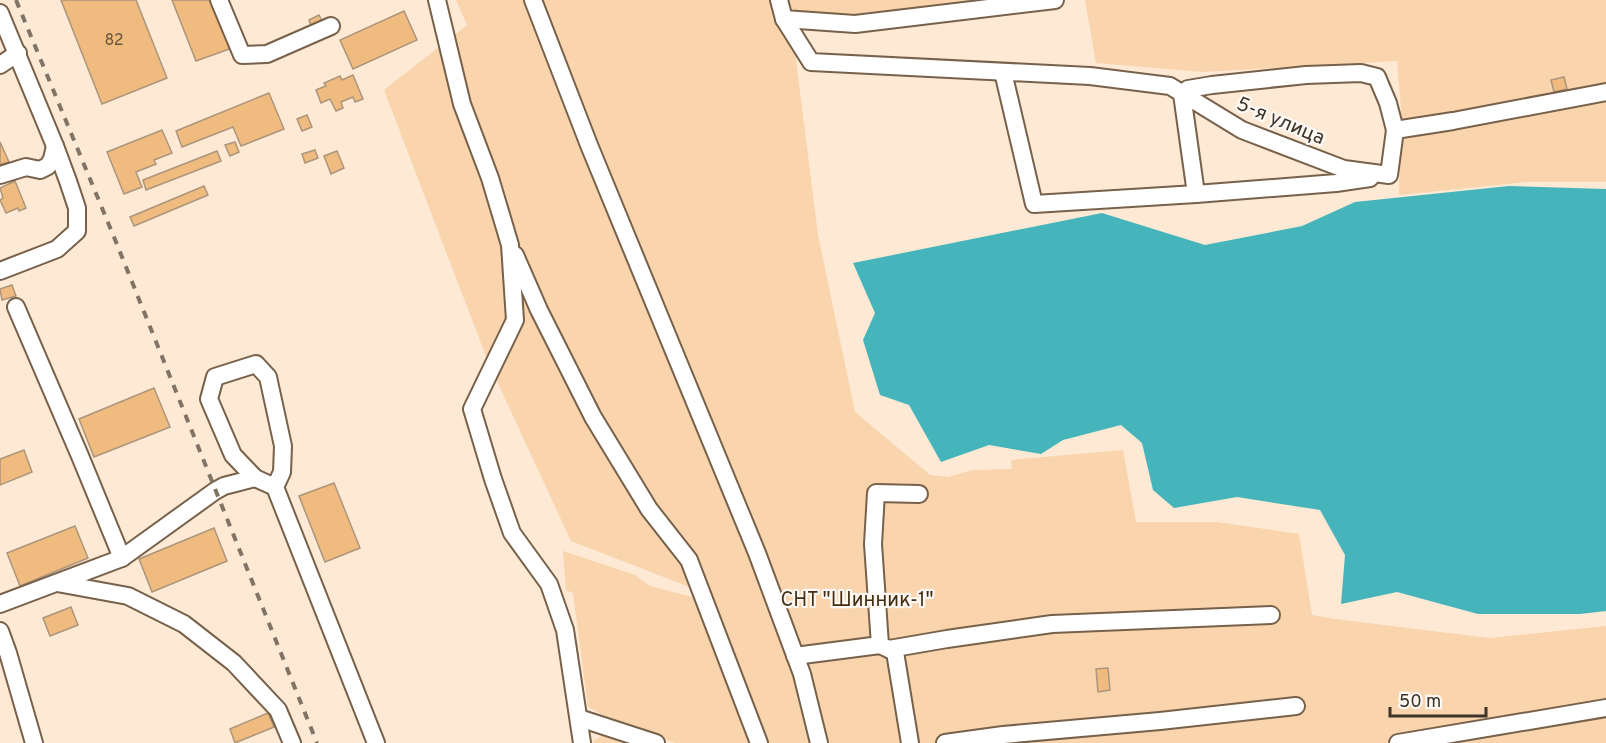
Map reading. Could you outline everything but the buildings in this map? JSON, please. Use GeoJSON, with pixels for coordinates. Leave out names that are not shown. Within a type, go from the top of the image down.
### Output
{"type":"FeatureCollection","features":[{"type":"Feature","properties":{"kind":"street"},"geometry":{"type":"LineString","coordinates":[[219,0],[242,55],[267,54],[331,26]]}},
{"type":"Feature","properties":{"kind":"street"},"geometry":{"type":"LineString","coordinates":[[436,0],[462,104],[490,178],[510,245],[592,417],[650,508],[689,560],[759,743]]}},
{"type":"Feature","properties":{"kind":"street"},"geometry":{"type":"LineString","coordinates":[[533,0],[589,145],[757,553],[802,674],[819,743]]}},
{"type":"Feature","properties":{"kind":"street"},"geometry":{"type":"LineString","coordinates":[[779,0],[784,19],[855,24],[1055,0]]}},
{"type":"Feature","properties":{"kind":"street"},"geometry":{"type":"LineString","coordinates":[[0,13],[55,146],[77,208],[77,231],[57,249],[0,271]]}},
{"type":"Feature","properties":{"kind":"street","name":"5-я улица"},"geometry":{"type":"LineString","coordinates":[[784,19],[811,62],[1090,76],[1170,86],[1242,130],[1344,168],[1389,175]]}},
{"type":"Feature","properties":{"kind":"street"},"geometry":{"type":"LineString","coordinates":[[0,65],[18,54]]}},
{"type":"Feature","properties":{"kind":"street"},"geometry":{"type":"LineString","coordinates":[[1003,72],[1034,204],[1196,194],[1336,183],[1389,175],[1395,130],[1386,97],[1377,77],[1361,73],[1306,75],[1188,89],[1182,93],[1196,194]]}},
{"type":"Feature","properties":{"kind":"street"},"geometry":{"type":"LineString","coordinates":[[1395,130],[1606,92]]}},
{"type":"Feature","properties":{"kind":"street"},"geometry":{"type":"LineString","coordinates":[[0,175],[26,167],[40,170],[48,166],[55,146]]}},
{"type":"Feature","properties":{"kind":"street"},"geometry":{"type":"LineString","coordinates":[[510,245],[515,320],[472,409],[512,533],[549,584],[565,630],[582,743]]}},
{"type":"Feature","properties":{"kind":"street"},"geometry":{"type":"LineString","coordinates":[[15,307],[81,456],[122,558]]}},
{"type":"Feature","properties":{"kind":"street"},"geometry":{"type":"LineString","coordinates":[[275,487],[282,472],[283,446],[268,377],[256,364],[215,377],[209,399],[233,455],[255,478],[275,487],[376,743]]}},
{"type":"Feature","properties":{"kind":"street"},"geometry":{"type":"LineString","coordinates":[[0,604],[122,558],[215,491],[224,486],[255,478]]}},
{"type":"Feature","properties":{"kind":"street"},"geometry":{"type":"LineString","coordinates":[[884,647],[873,544],[876,493],[919,494]]}},
{"type":"Feature","properties":{"kind":"street"},"geometry":{"type":"LineString","coordinates":[[57,583],[128,596],[184,624],[234,663],[278,710],[292,743]]}},
{"type":"Feature","properties":{"kind":"street"},"geometry":{"type":"LineString","coordinates":[[795,656],[884,647],[1052,624],[1271,615]]}},
{"type":"Feature","properties":{"kind":"street"},"geometry":{"type":"LineString","coordinates":[[0,631],[34,743]]}},
{"type":"Feature","properties":{"kind":"street"},"geometry":{"type":"LineString","coordinates":[[884,647],[895,652],[910,743]]}},
{"type":"Feature","properties":{"kind":"street"},"geometry":{"type":"LineString","coordinates":[[945,743],[1003,735],[1296,706]]}},
{"type":"Feature","properties":{"kind":"street"},"geometry":{"type":"LineString","coordinates":[[1398,743],[1606,708]]}},
{"type":"Feature","properties":{"kind":"street"},"geometry":{"type":"LineString","coordinates":[[579,718],[656,743]]}},
{"type":"Feature","properties":{"kind":"green space","name":"СНТ \"Шинник-1\""},"geometry":{"type":"Polygon","coordinates":[[[456,0],[992,0],[863,19],[790,12],[818,235],[855,412],[930,475],[948,477],[973,470],[1012,469],[1011,460],[1123,450],[1136,522],[1217,522],[1299,534],[1312,615],[1489,638],[1606,626],[1606,743],[675,743],[609,718],[588,707],[573,593],[566,590],[563,551],[635,575],[650,586],[712,602],[710,595],[571,541],[489,364],[384,90],[467,25],[456,0]]]}},
{"type":"Feature","properties":{"kind":"green space"},"geometry":{"type":"Polygon","coordinates":[[[1085,0],[1606,0],[1606,182],[1526,182],[1399,195],[1401,109],[1397,61],[1203,72],[1096,63],[1085,0]]]}},
{"type":"Feature","properties":{"kind":"green space"},"geometry":{"type":"Polygon","coordinates":[[[615,728],[655,743],[594,743],[593,741],[615,728]]]}},
{"type":"Feature","properties":{"kind":"water"},"geometry":{"type":"Polygon","coordinates":[[[1509,186],[1606,189],[1606,611],[1580,614],[1478,614],[1397,592],[1341,604],[1345,555],[1320,510],[1237,497],[1174,508],[1153,490],[1142,443],[1121,425],[1063,440],[1041,454],[989,445],[941,462],[909,405],[880,395],[863,340],[875,313],[853,263],[1102,213],[1205,245],[1302,226],[1355,202],[1509,186]]]}},
{"type":"Feature","properties":{"kind":"railway"},"geometry":{"type":"LineString","coordinates":[[16,0],[114,237],[317,743]]}}]}
